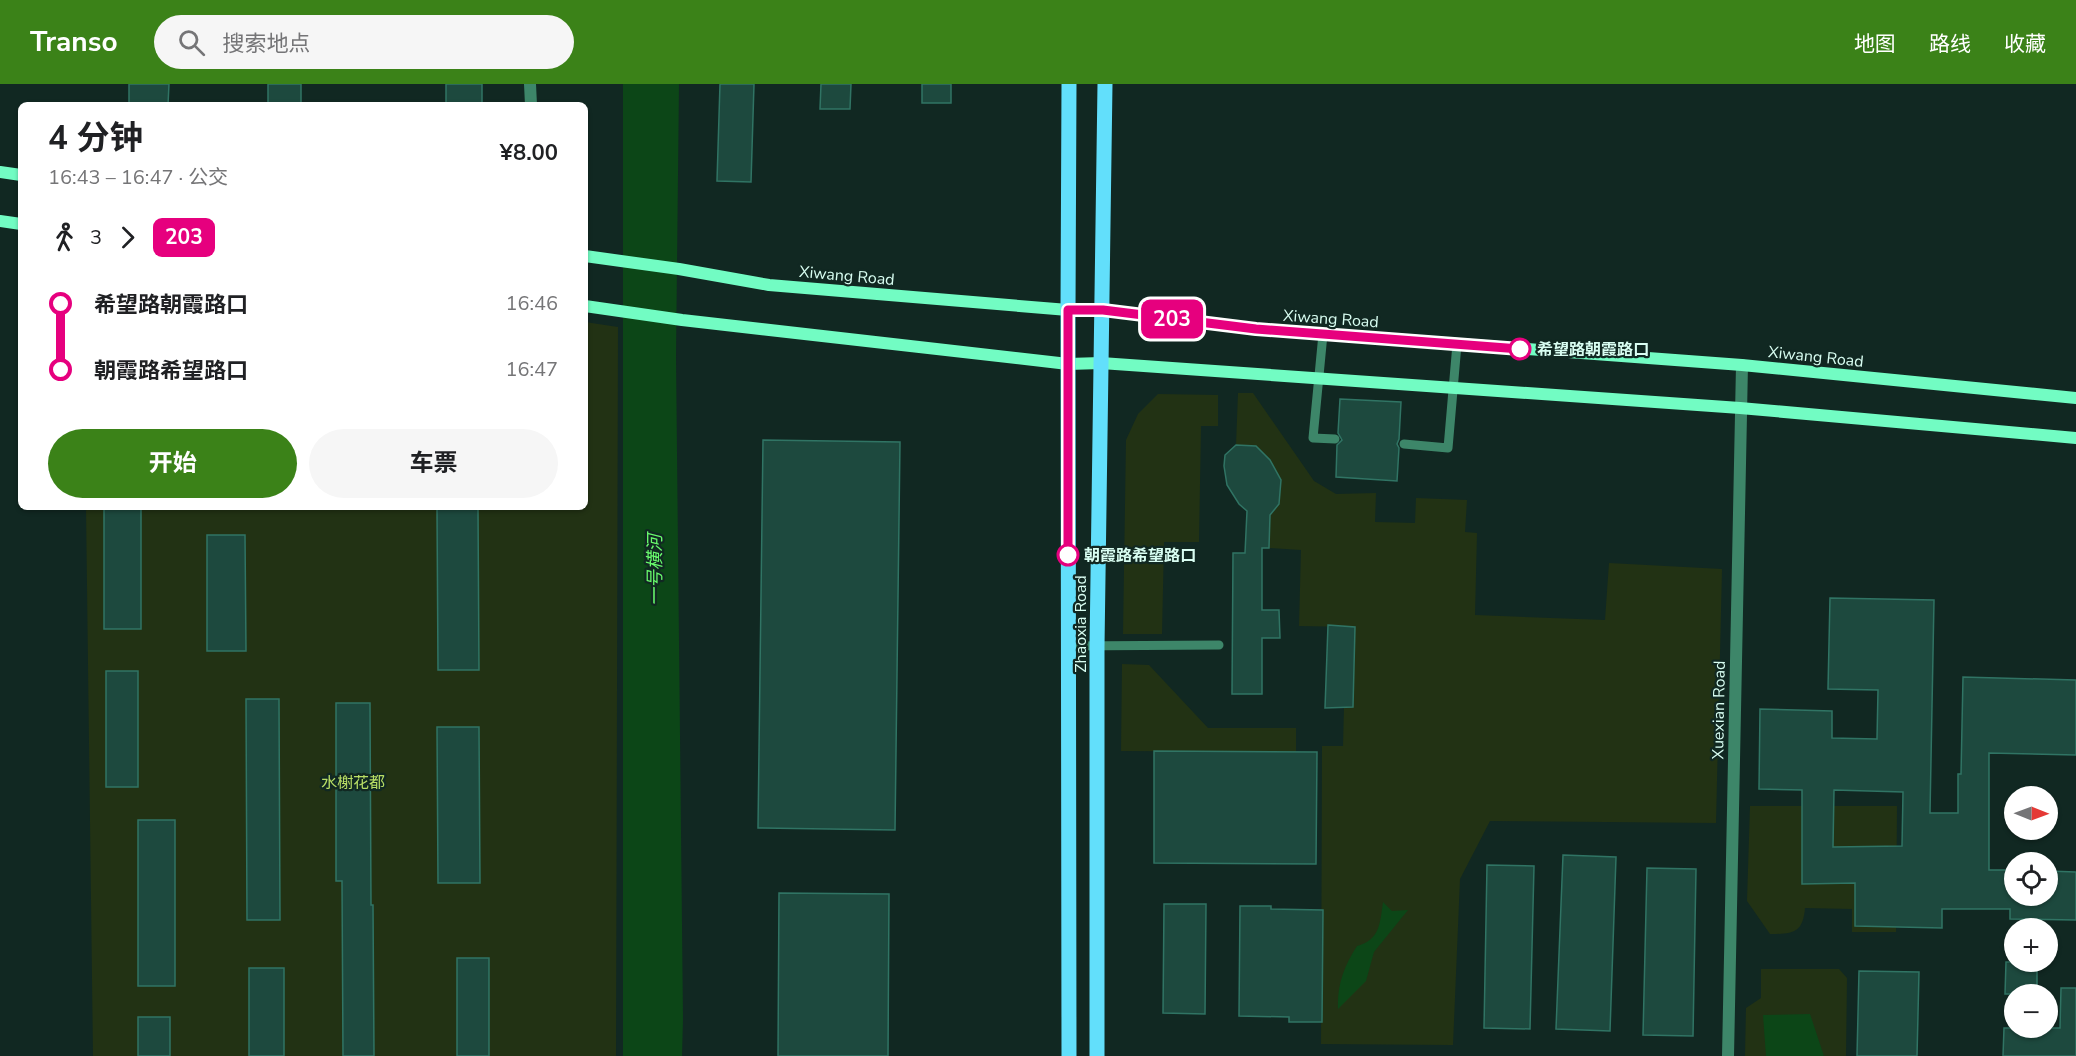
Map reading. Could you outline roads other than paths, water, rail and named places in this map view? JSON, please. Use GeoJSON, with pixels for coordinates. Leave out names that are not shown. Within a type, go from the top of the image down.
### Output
{"type":"FeatureCollection","features":[{"type":"Feature","properties":{"kind":"main road","name":"Zhaoxia Road"},"geometry":{"type":"LineString","coordinates":[[1069,1056],[1070,84]]}},
{"type":"Feature","properties":{"kind":"main road","name":"Zhaoxia Road"},"geometry":{"type":"LineString","coordinates":[[1097,1056],[1097,647],[1105,84]]}},
{"type":"Feature","properties":{"kind":"main road"},"geometry":{"type":"LineString","coordinates":[[0,172],[18,175]]}},
{"type":"Feature","properties":{"kind":"main road"},"geometry":{"type":"LineString","coordinates":[[0,221],[18,224]]}},
{"type":"Feature","properties":{"kind":"main road","name":"Xiwang Road"},"geometry":{"type":"LineString","coordinates":[[588,256],[769,285],[1068,310],[1103,310],[1256,329],[1742,365],[2076,398]]}},
{"type":"Feature","properties":{"kind":"main road"},"geometry":{"type":"LineString","coordinates":[[588,306],[682,320],[1068,364],[1101,363],[1740,408],[2076,438]]}},
{"type":"Feature","properties":{"kind":"street"},"geometry":{"type":"LineString","coordinates":[[531,84],[531,102]]}},
{"type":"Feature","properties":{"kind":"street","name":"Xuexian Road"},"geometry":{"type":"LineString","coordinates":[[1728,1056],[1742,365]]}},
{"type":"Feature","properties":{"kind":"lane"},"geometry":{"type":"LineString","coordinates":[[1323,334],[1313,438],[1335,439]]}},
{"type":"Feature","properties":{"kind":"lane"},"geometry":{"type":"LineString","coordinates":[[1404,444],[1448,448],[1457,344]]}},
{"type":"Feature","properties":{"kind":"lane"},"geometry":{"type":"LineString","coordinates":[[1068,646],[1219,645]]}},
{"type":"Feature","properties":{"kind":"water","name":"一号横河"},"geometry":{"type":"Polygon","coordinates":[[[623,84],[679,84],[676,357],[682,1056],[623,1056],[623,84]]]}},
{"type":"Feature","properties":{"kind":"water"},"geometry":{"type":"Polygon","coordinates":[[[1383,902],[1392,911],[1408,910],[1374,952],[1366,981],[1338,1009],[1340,984],[1345,968],[1357,946],[1370,940],[1378,930],[1383,902]]]}},
{"type":"Feature","properties":{"kind":"water"},"geometry":{"type":"Polygon","coordinates":[[[1810,1014],[1824,1056],[1766,1056],[1763,1015],[1810,1014]]]}},
{"type":"Feature","properties":{"kind":"place","name":"希望路朝霞路口"},"geometry":{"type":"Point","coordinates":[1520,349]}},
{"type":"Feature","properties":{"kind":"place","name":"朝霞路希望路口"},"geometry":{"type":"Point","coordinates":[1068,555]}},
{"type":"Feature","properties":{"kind":"park label","name":"水榭花都"},"geometry":{"type":"Point","coordinates":[353,782]}}]}
